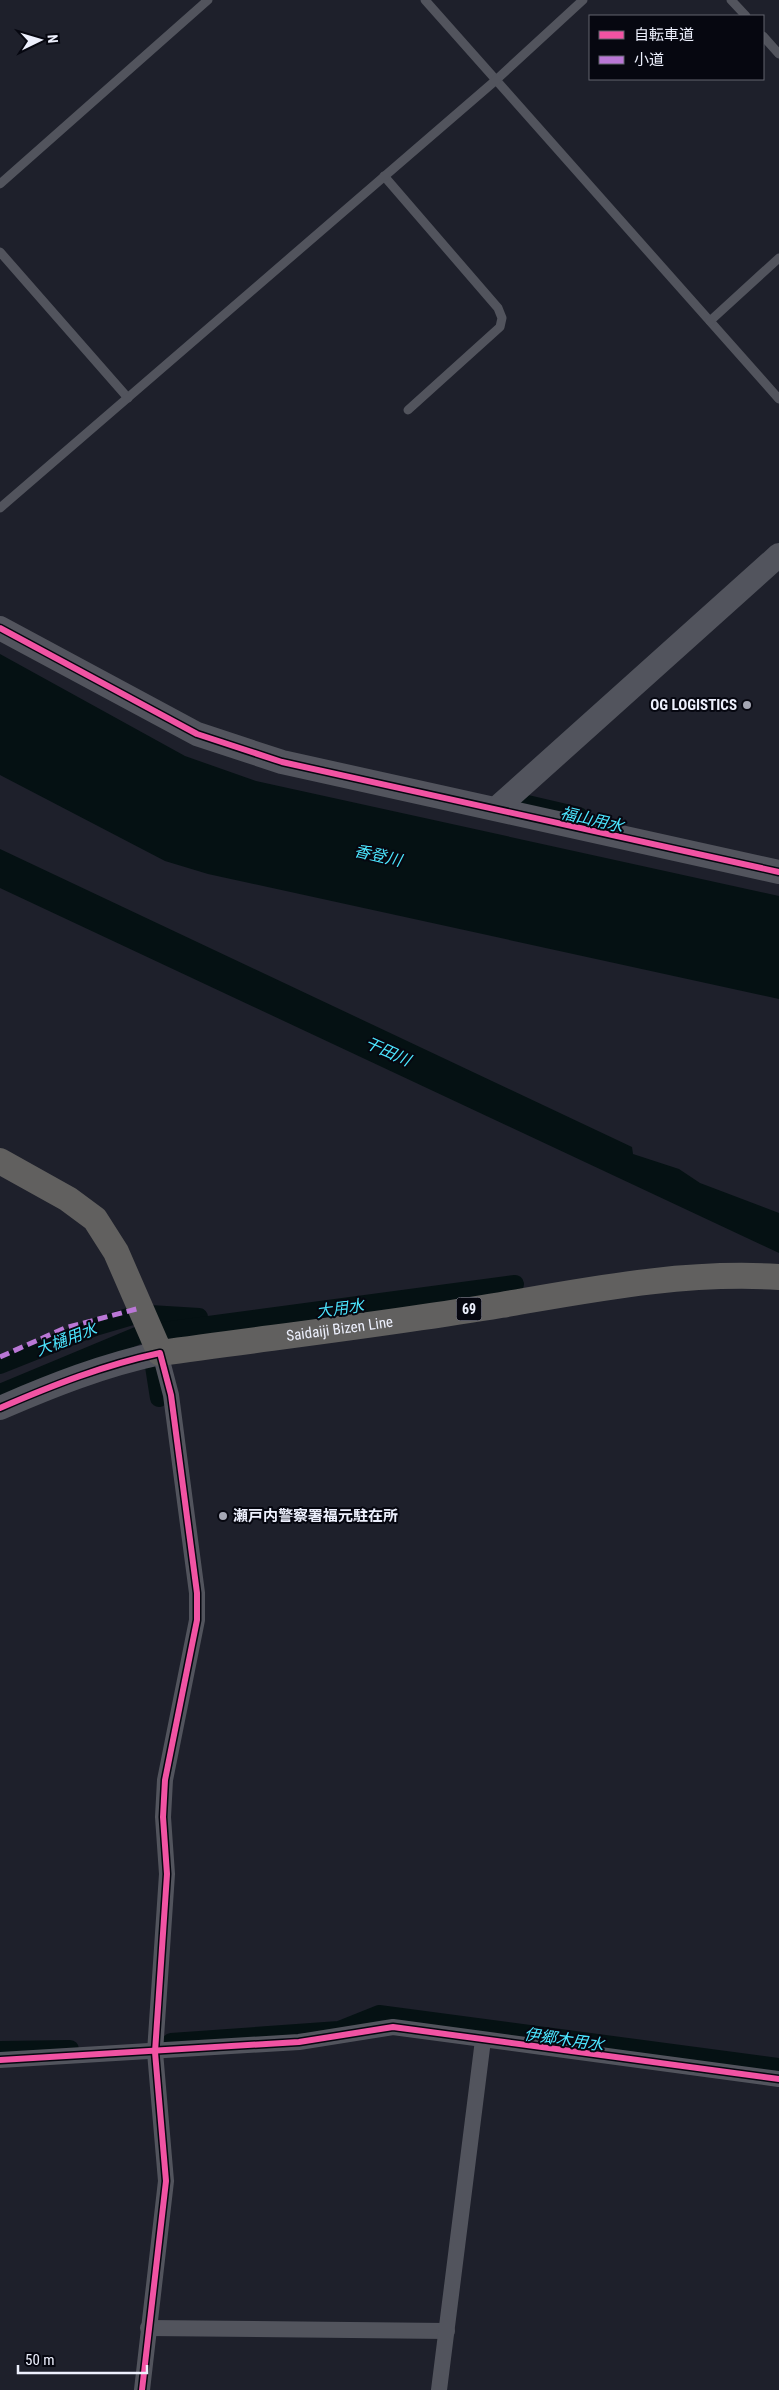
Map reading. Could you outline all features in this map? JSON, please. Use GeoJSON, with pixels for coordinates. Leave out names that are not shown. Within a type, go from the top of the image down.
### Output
{"type":"FeatureCollection","features":[{"type":"Feature","properties":{"kind":"main road"},"geometry":{"type":"LineString","coordinates":[[0,1161],[68,1199],[95,1219],[116,1252],[160,1353]]}},
{"type":"Feature","properties":{"kind":"main road","name":"Saidaiji Bizen Line"},"geometry":{"type":"LineString","coordinates":[[160,1353],[500,1305],[635,1282],[736,1274],[779,1277]]}},
{"type":"Feature","properties":{"kind":"street"},"geometry":{"type":"LineString","coordinates":[[497,808],[779,555]]}},
{"type":"Feature","properties":{"kind":"street"},"geometry":{"type":"LineString","coordinates":[[0,628],[197,734],[282,762],[497,808],[779,872]]}},
{"type":"Feature","properties":{"kind":"street"},"geometry":{"type":"LineString","coordinates":[[0,1408],[83,1373],[122,1361],[160,1353],[170,1396],[197,1593],[197,1611],[164,1780],[167,1874],[155,2052],[166,2181],[142,2390]]}},
{"type":"Feature","properties":{"kind":"street"},"geometry":{"type":"LineString","coordinates":[[0,2060],[298,2042],[393,2028],[779,2079]]}},
{"type":"Feature","properties":{"kind":"street"},"geometry":{"type":"LineString","coordinates":[[439,2390],[483,2040]]}},
{"type":"Feature","properties":{"kind":"street"},"geometry":{"type":"LineString","coordinates":[[148,2328],[447,2331]]}},
{"type":"Feature","properties":{"kind":"lane"},"geometry":{"type":"LineString","coordinates":[[0,184],[208,0]]}},
{"type":"Feature","properties":{"kind":"lane"},"geometry":{"type":"LineString","coordinates":[[425,0],[779,399]]}},
{"type":"Feature","properties":{"kind":"lane"},"geometry":{"type":"LineString","coordinates":[[0,508],[496,80],[583,0]]}},
{"type":"Feature","properties":{"kind":"lane"},"geometry":{"type":"LineString","coordinates":[[731,0],[745,15]]}},
{"type":"Feature","properties":{"kind":"lane"},"geometry":{"type":"LineString","coordinates":[[764,37],[779,54]]}},
{"type":"Feature","properties":{"kind":"lane"},"geometry":{"type":"LineString","coordinates":[[384,176],[498,308],[502,318],[500,327],[408,410]]}},
{"type":"Feature","properties":{"kind":"lane"},"geometry":{"type":"LineString","coordinates":[[0,252],[128,398]]}},
{"type":"Feature","properties":{"kind":"lane"},"geometry":{"type":"LineString","coordinates":[[710,321],[779,258]]}},
{"type":"Feature","properties":{"kind":"water","name":"香登川"},"geometry":{"type":"Polygon","coordinates":[[[0,654],[185,756],[256,781],[779,896],[779,999],[208,874],[165,861],[0,775],[0,654]]]}},
{"type":"Feature","properties":{"kind":"water","name":"干田川"},"geometry":{"type":"Polygon","coordinates":[[[0,849],[632,1147],[633,1154],[679,1169],[700,1183],[779,1213],[779,1253],[0,888],[0,849]]]}},
{"type":"Feature","properties":{"kind":"waterway","name":"福山用水"},"geometry":{"type":"LineString","coordinates":[[523,803],[579,816]]}},
{"type":"Feature","properties":{"kind":"waterway","name":"大用水"},"geometry":{"type":"LineString","coordinates":[[164,1331],[515,1284]]}},
{"type":"Feature","properties":{"kind":"waterway","name":"大樋用水"},"geometry":{"type":"LineString","coordinates":[[150,1314],[199,1317]]}},
{"type":"Feature","properties":{"kind":"waterway","name":"大樋用水"},"geometry":{"type":"LineString","coordinates":[[0,1365],[98,1326],[132,1316]]}},
{"type":"Feature","properties":{"kind":"waterway","name":"大用水"},"geometry":{"type":"LineString","coordinates":[[0,1393],[139,1335]]}},
{"type":"Feature","properties":{"kind":"waterway"},"geometry":{"type":"LineString","coordinates":[[154,1366],[159,1398]]}},
{"type":"Feature","properties":{"kind":"waterway","name":"伊郷木用水"},"geometry":{"type":"LineString","coordinates":[[171,2042],[339,2030],[379,2014],[779,2067]]}},
{"type":"Feature","properties":{"kind":"waterway","name":"伊郷木用水"},"geometry":{"type":"LineString","coordinates":[[0,2050],[70,2049]]}},
{"type":"Feature","properties":{"kind":"marked path"},"geometry":{"type":"LineString","coordinates":[[0,1357],[65,1328],[140,1308]]}},
{"type":"Feature","properties":{"kind":"cycle path"},"geometry":{"type":"LineString","coordinates":[[0,628],[197,734],[282,762],[779,872]]}},
{"type":"Feature","properties":{"kind":"cycle path"},"geometry":{"type":"LineString","coordinates":[[0,1408],[79,1376],[119,1363],[160,1353],[171,1395],[197,1593],[197,1620],[165,1780],[163,1817],[167,1874],[155,2052],[166,2181],[142,2390]]}},
{"type":"Feature","properties":{"kind":"cycle path"},"geometry":{"type":"LineString","coordinates":[[0,2060],[299,2042],[393,2027],[779,2079]]}},
{"type":"Feature","properties":{"kind":"place","name":"OG LOGISTICS"},"geometry":{"type":"Point","coordinates":[747,705]}},
{"type":"Feature","properties":{"kind":"place","name":"瀬戸内警察署福元駐在所"},"geometry":{"type":"Point","coordinates":[223,1516]}}]}
